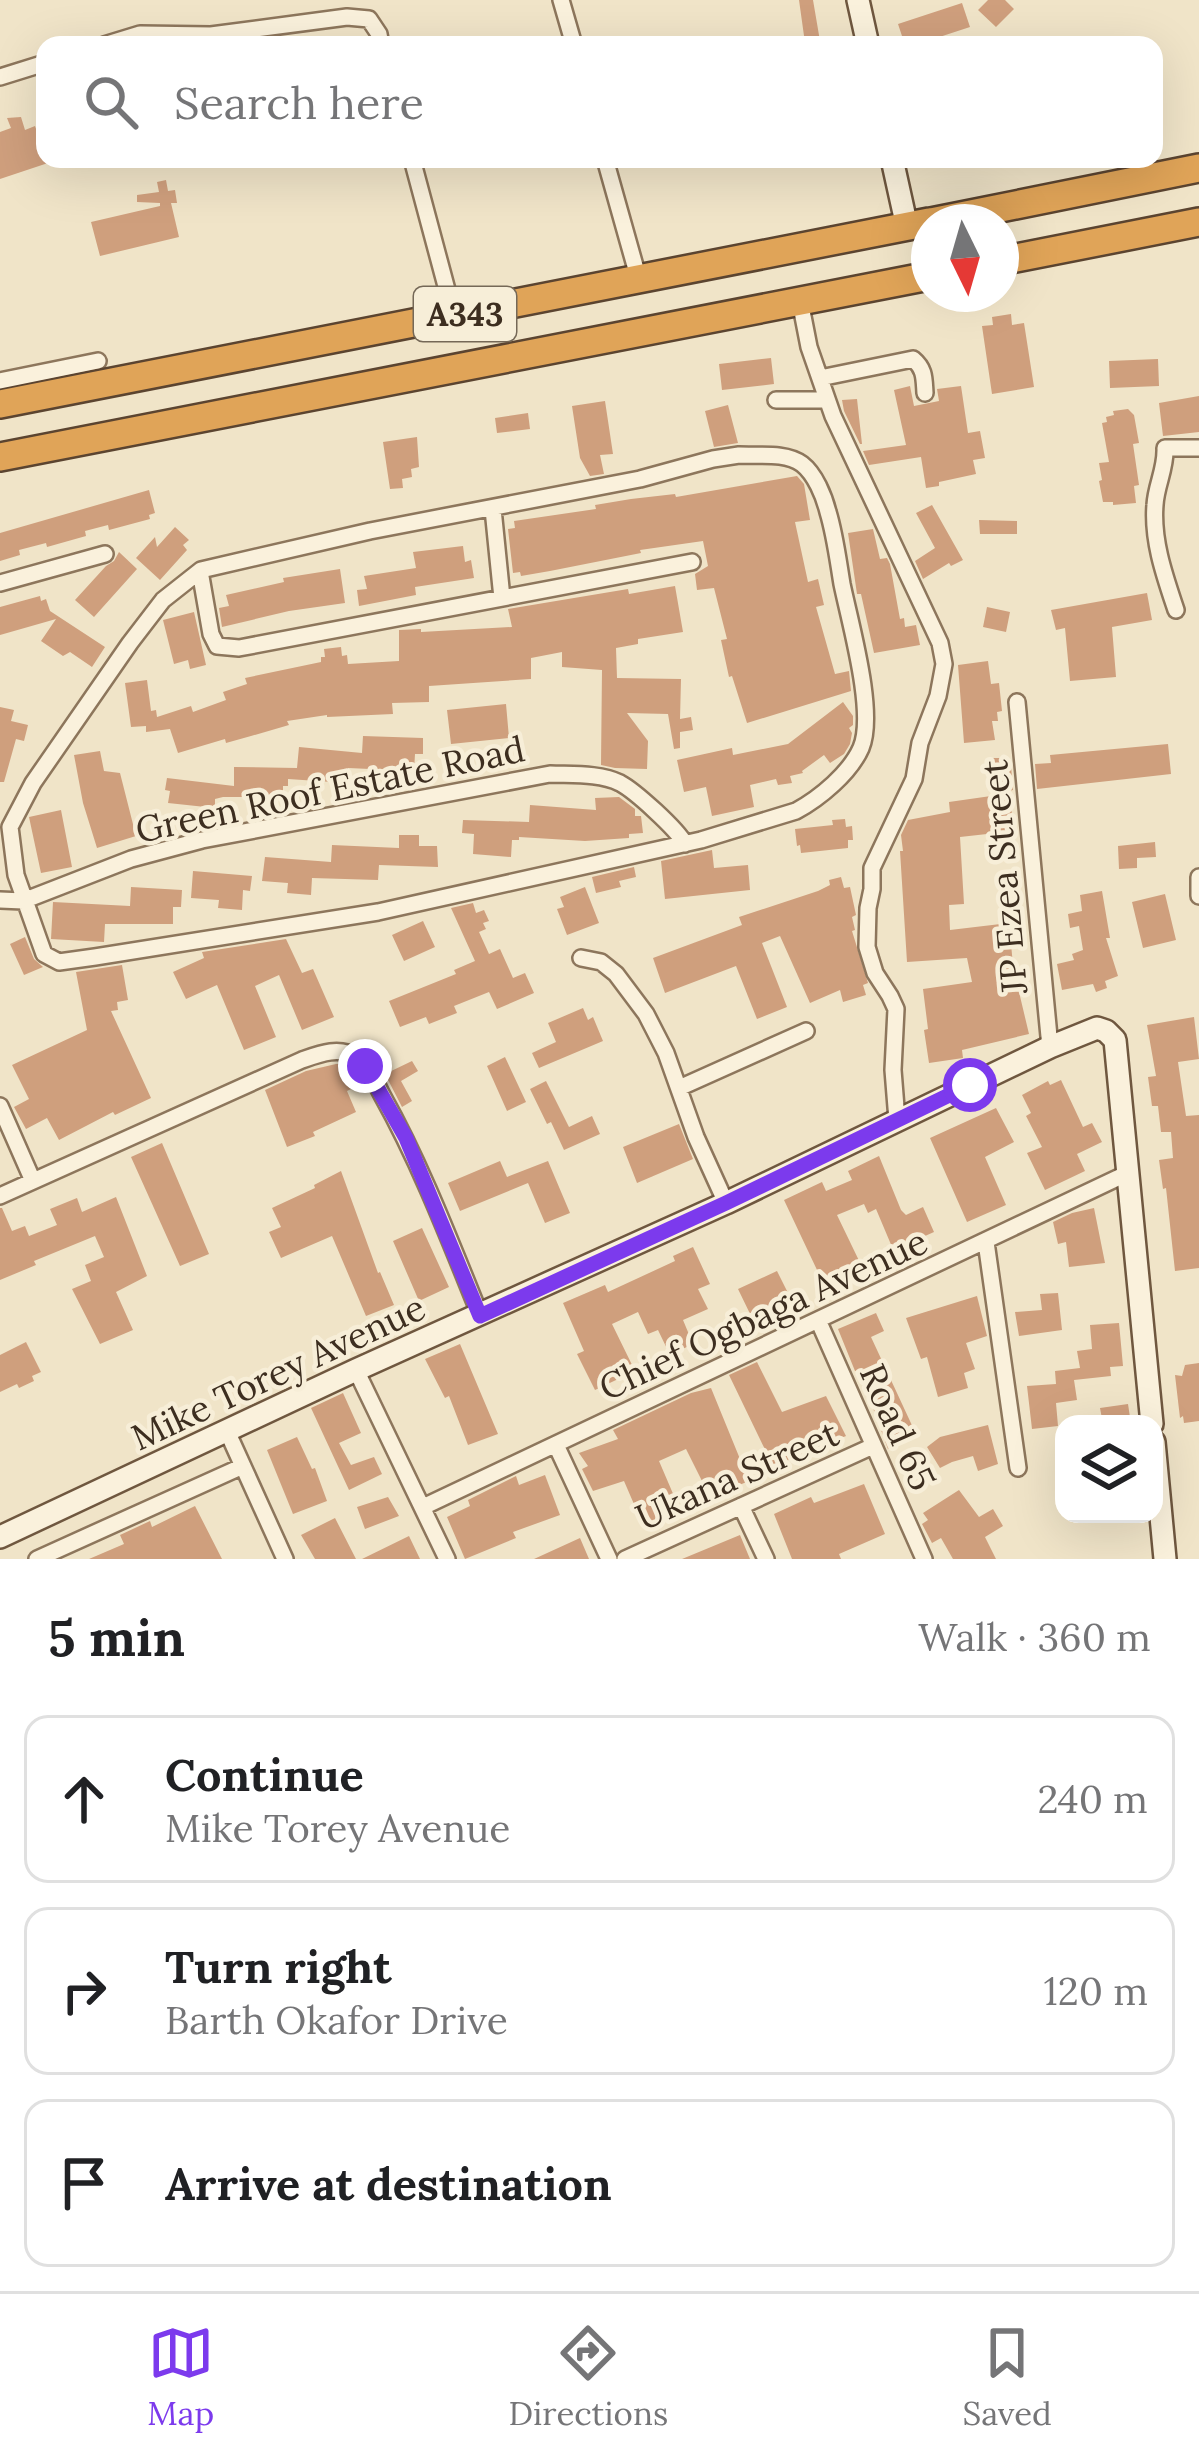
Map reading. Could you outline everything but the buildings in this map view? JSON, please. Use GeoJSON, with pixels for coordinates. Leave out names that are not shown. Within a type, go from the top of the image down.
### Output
{"type":"FeatureCollection","features":[{"type":"Feature","properties":{"kind":"highway","name":"A343"},"geometry":{"type":"LineString","coordinates":[[1019,205],[1199,169]]}},
{"type":"Feature","properties":{"kind":"highway"},"geometry":{"type":"LineString","coordinates":[[1019,257],[1199,222]]}},
{"type":"Feature","properties":{"kind":"highway","name":"A343"},"geometry":{"type":"LineString","coordinates":[[0,404],[911,226]]}},
{"type":"Feature","properties":{"kind":"highway","name":"A343"},"geometry":{"type":"LineString","coordinates":[[0,457],[911,279]]}},
{"type":"Feature","properties":{"kind":"main road"},"geometry":{"type":"LineString","coordinates":[[859,0],[866,36]]}},
{"type":"Feature","properties":{"kind":"main road"},"geometry":{"type":"LineString","coordinates":[[896,168],[913,204]]}},
{"type":"Feature","properties":{"kind":"main road","name":"Mike Torey Avenue"},"geometry":{"type":"LineString","coordinates":[[0,1537],[1097,1028],[1115,1040],[1129,1173]]}},
{"type":"Feature","properties":{"kind":"main road"},"geometry":{"type":"LineString","coordinates":[[1129,1173],[1151,1415]]}},
{"type":"Feature","properties":{"kind":"main road"},"geometry":{"type":"LineString","coordinates":[[1162,1523],[1165,1559]]}},
{"type":"Feature","properties":{"kind":"street"},"geometry":{"type":"LineString","coordinates":[[561,0],[571,36]]}},
{"type":"Feature","properties":{"kind":"street"},"geometry":{"type":"LineString","coordinates":[[133,36],[211,35],[347,17],[369,19],[378,36]]}},
{"type":"Feature","properties":{"kind":"street"},"geometry":{"type":"LineString","coordinates":[[0,77],[36,66]]}},
{"type":"Feature","properties":{"kind":"street"},"geometry":{"type":"LineString","coordinates":[[414,168],[454,316]]}},
{"type":"Feature","properties":{"kind":"street"},"geometry":{"type":"LineString","coordinates":[[608,168],[639,280]]}},
{"type":"Feature","properties":{"kind":"street"},"geometry":{"type":"LineString","coordinates":[[800,301],[827,400],[940,643],[944,664],[914,779],[872,868],[867,947],[874,973],[896,1010],[897,1120]]}},
{"type":"Feature","properties":{"kind":"street"},"geometry":{"type":"LineString","coordinates":[[820,378],[913,359],[921,365],[926,393]]}},
{"type":"Feature","properties":{"kind":"street"},"geometry":{"type":"LineString","coordinates":[[0,381],[98,361]]}},
{"type":"Feature","properties":{"kind":"street"},"geometry":{"type":"LineString","coordinates":[[776,400],[827,400]]}},
{"type":"Feature","properties":{"kind":"street"},"geometry":{"type":"LineString","coordinates":[[1176,610],[1159,557],[1155,505],[1166,465],[1165,448],[1199,448]]}},
{"type":"Feature","properties":{"kind":"street"},"geometry":{"type":"LineString","coordinates":[[739,455],[790,458],[812,474],[827,509],[859,668],[866,716],[863,744],[851,765],[810,804],[796,811],[685,844],[378,912],[59,962],[44,954],[16,875],[10,827],[163,600],[201,570],[370,531],[493,509],[713,459],[739,455]]}},
{"type":"Feature","properties":{"kind":"street"},"geometry":{"type":"LineString","coordinates":[[493,509],[502,598]]}},
{"type":"Feature","properties":{"kind":"street"},"geometry":{"type":"LineString","coordinates":[[0,583],[105,554]]}},
{"type":"Feature","properties":{"kind":"street"},"geometry":{"type":"LineString","coordinates":[[201,570],[211,634],[217,646],[227,648],[692,562]]}},
{"type":"Feature","properties":{"kind":"street","name":"JP Ezea Street"},"geometry":{"type":"LineString","coordinates":[[1017,702],[1050,1047]]}},
{"type":"Feature","properties":{"kind":"street","name":"Green Roof Estate Road"},"geometry":{"type":"LineString","coordinates":[[23,901],[130,859],[202,840],[550,774],[620,783],[685,844]]}},
{"type":"Feature","properties":{"kind":"street"},"geometry":{"type":"LineString","coordinates":[[1199,877],[1199,896]]}},
{"type":"Feature","properties":{"kind":"street"},"geometry":{"type":"LineString","coordinates":[[0,901],[23,901]]}},
{"type":"Feature","properties":{"kind":"street"},"geometry":{"type":"LineString","coordinates":[[581,958],[601,962],[616,974],[646,1014],[726,1203]]}},
{"type":"Feature","properties":{"kind":"street"},"geometry":{"type":"LineString","coordinates":[[679,1088],[806,1031]]}},
{"type":"Feature","properties":{"kind":"street"},"geometry":{"type":"LineString","coordinates":[[0,1196],[302,1060],[326,1052],[355,1056],[406,1138],[480,1316]]}},
{"type":"Feature","properties":{"kind":"street"},"geometry":{"type":"LineString","coordinates":[[0,1106],[33,1181]]}},
{"type":"Feature","properties":{"kind":"street","name":"Chief Ogbaga Avenue"},"geometry":{"type":"LineString","coordinates":[[423,1507],[1129,1173]]}},
{"type":"Feature","properties":{"kind":"street"},"geometry":{"type":"LineString","coordinates":[[986,1242],[1018,1468]]}},
{"type":"Feature","properties":{"kind":"street","name":"Road 65"},"geometry":{"type":"LineString","coordinates":[[818,1319],[924,1559]]}},
{"type":"Feature","properties":{"kind":"street"},"geometry":{"type":"LineString","coordinates":[[356,1370],[447,1559]]}},
{"type":"Feature","properties":{"kind":"street"},"geometry":{"type":"LineString","coordinates":[[227,1431],[285,1559]]}},
{"type":"Feature","properties":{"kind":"street"},"geometry":{"type":"LineString","coordinates":[[556,1445],[609,1559]]}},
{"type":"Feature","properties":{"kind":"street","name":"Ukana Street"},"geometry":{"type":"LineString","coordinates":[[625,1559],[874,1446]]}},
{"type":"Feature","properties":{"kind":"street"},"geometry":{"type":"LineString","coordinates":[[37,1559],[243,1466]]}},
{"type":"Feature","properties":{"kind":"street"},"geometry":{"type":"LineString","coordinates":[[741,1506],[766,1559]]}},
{"type":"Feature","properties":{"kind":"route"},"geometry":{"type":"LineString","coordinates":[[365,1066],[406,1138],[480,1316],[970,1085]]}}]}
